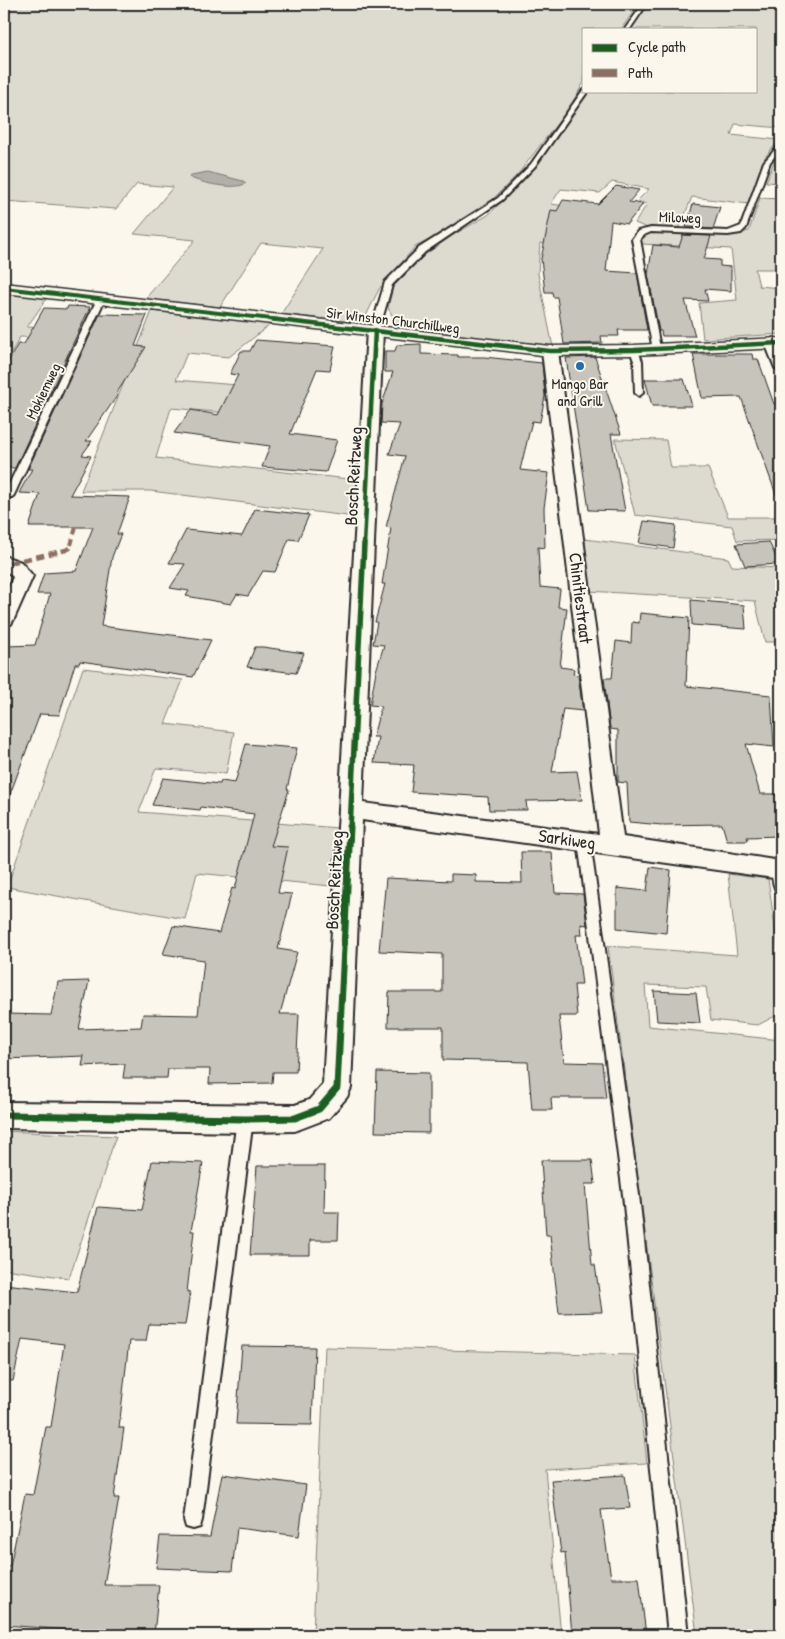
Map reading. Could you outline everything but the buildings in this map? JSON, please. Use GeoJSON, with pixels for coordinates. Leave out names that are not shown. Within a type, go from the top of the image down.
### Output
{"type":"FeatureCollection","features":[{"type":"Feature","properties":{"kind":"street","name":"Sir Winston Churchillweg"},"geometry":{"type":"LineString","coordinates":[[4,288],[550,351],[634,350],[777,343]]}},
{"type":"Feature","properties":{"kind":"street","name":"Bosch Reitzweg"},"geometry":{"type":"LineString","coordinates":[[4,1115],[245,1119],[295,1118],[318,1108],[337,1088],[375,330]]}},
{"type":"Feature","properties":{"kind":"street"},"geometry":{"type":"LineString","coordinates":[[777,343],[781,365]]}},
{"type":"Feature","properties":{"kind":"street","name":"Chinitiestraat"},"geometry":{"type":"LineString","coordinates":[[550,351],[612,845]]}},
{"type":"Feature","properties":{"kind":"street"},"geometry":{"type":"LineString","coordinates":[[4,562],[14,566],[23,576],[4,619]]}},
{"type":"Feature","properties":{"kind":"street","name":"Sarkiweg"},"geometry":{"type":"LineString","coordinates":[[352,810],[612,845],[780,875]]}},
{"type":"Feature","properties":{"kind":"lane"},"geometry":{"type":"LineString","coordinates":[[628,28],[645,4]]}},
{"type":"Feature","properties":{"kind":"lane"},"geometry":{"type":"LineString","coordinates":[[375,330],[388,284],[422,250],[467,222],[500,198],[532,165],[584,92]]}},
{"type":"Feature","properties":{"kind":"lane","name":"Miloweg"},"geometry":{"type":"LineString","coordinates":[[656,348],[636,239],[641,233],[651,230],[728,233],[738,231],[744,227],[767,162],[781,144]]}},
{"type":"Feature","properties":{"kind":"lane","name":"Mokiemweg"},"geometry":{"type":"LineString","coordinates":[[9,495],[101,299]]}},
{"type":"Feature","properties":{"kind":"lane"},"geometry":{"type":"LineString","coordinates":[[634,350],[638,361],[639,393]]}},
{"type":"Feature","properties":{"kind":"lane"},"geometry":{"type":"LineString","coordinates":[[584,841],[631,1195],[678,1635]]}},
{"type":"Feature","properties":{"kind":"lane"},"geometry":{"type":"LineString","coordinates":[[193,1520],[245,1119]]}},
{"type":"Feature","properties":{"kind":"shaded area"},"geometry":{"type":"Polygon","coordinates":[[[4,4],[639,4],[622,28],[582,28],[582,86],[570,107],[518,174],[487,205],[441,234],[415,247],[379,289],[366,316],[357,322],[281,314],[323,249],[261,243],[220,307],[145,299],[195,240],[134,234],[173,187],[137,184],[116,209],[4,201],[4,4]]]}},
{"type":"Feature","properties":{"kind":"shaded area"},"geometry":{"type":"Polygon","coordinates":[[[649,4],[781,4],[781,128],[735,124],[731,135],[779,140],[765,157],[749,204],[692,197],[679,229],[647,228],[635,223],[647,204],[637,201],[649,189],[612,182],[600,193],[561,189],[551,204],[565,206],[556,245],[540,243],[538,274],[553,347],[400,329],[388,308],[393,287],[426,254],[453,235],[488,215],[520,184],[585,92],[758,92],[758,28],[632,28],[649,4]]]}},
{"type":"Feature","properties":{"kind":"shaded area"},"geometry":{"type":"Polygon","coordinates":[[[775,159],[781,159],[781,183],[766,182],[775,159]]]}},
{"type":"Feature","properties":{"kind":"shaded area"},"geometry":{"type":"Polygon","coordinates":[[[208,172],[246,183],[227,186],[209,184],[189,177],[208,172]]]}},
{"type":"Feature","properties":{"kind":"shaded area"},"geometry":{"type":"Polygon","coordinates":[[[760,198],[781,199],[781,269],[755,269],[759,286],[781,288],[781,334],[703,339],[699,303],[737,300],[731,249],[642,244],[641,240],[644,235],[652,232],[724,236],[749,231],[760,198]]]}},
{"type":"Feature","properties":{"kind":"shaded area"},"geometry":{"type":"Polygon","coordinates":[[[4,293],[47,298],[27,327],[85,330],[79,339],[20,337],[4,366],[4,293]]]}},
{"type":"Feature","properties":{"kind":"shaded area"},"geometry":{"type":"Polygon","coordinates":[[[152,311],[271,324],[229,357],[187,353],[176,380],[261,387],[250,415],[171,408],[156,458],[358,480],[355,517],[151,491],[81,491],[152,311]]]}},
{"type":"Feature","properties":{"kind":"shaded area"},"geometry":{"type":"Polygon","coordinates":[[[615,439],[666,440],[671,468],[708,468],[728,517],[781,517],[781,540],[737,541],[732,526],[635,515],[615,439]]]}},
{"type":"Feature","properties":{"kind":"shaded area"},"geometry":{"type":"Polygon","coordinates":[[[585,539],[728,558],[732,566],[781,568],[781,642],[765,642],[755,601],[588,591],[585,539]]]}},
{"type":"Feature","properties":{"kind":"shaded area"},"geometry":{"type":"Polygon","coordinates":[[[83,668],[183,680],[165,724],[234,732],[226,774],[156,768],[139,812],[338,828],[331,886],[197,873],[185,919],[7,887],[83,668]]]}},
{"type":"Feature","properties":{"kind":"shaded area"},"geometry":{"type":"Polygon","coordinates":[[[728,874],[768,879],[781,970],[781,1013],[758,1025],[711,1020],[706,987],[645,985],[648,1026],[781,1040],[781,1635],[697,1635],[608,946],[737,955],[728,874]]]}},
{"type":"Feature","properties":{"kind":"shaded area"},"geometry":{"type":"Polygon","coordinates":[[[4,1131],[116,1136],[69,1278],[4,1269],[4,1131]]]}},
{"type":"Feature","properties":{"kind":"shaded area"},"geometry":{"type":"Polygon","coordinates":[[[325,1347],[635,1355],[647,1463],[545,1469],[561,1635],[313,1635],[325,1347]]]}},
{"type":"Feature","properties":{"kind":"marked path"},"geometry":{"type":"LineString","coordinates":[[9,563],[70,548],[76,527]]}},
{"type":"Feature","properties":{"kind":"cycle path"},"geometry":{"type":"LineString","coordinates":[[4,288],[550,351],[634,350],[781,343]]}},
{"type":"Feature","properties":{"kind":"cycle path"},"geometry":{"type":"LineString","coordinates":[[4,1115],[245,1119],[295,1118],[319,1109],[337,1088],[375,330]]}},
{"type":"Feature","properties":{"kind":"place","name":"Mango Bar and Grill"},"geometry":{"type":"Point","coordinates":[580,366]}}]}
